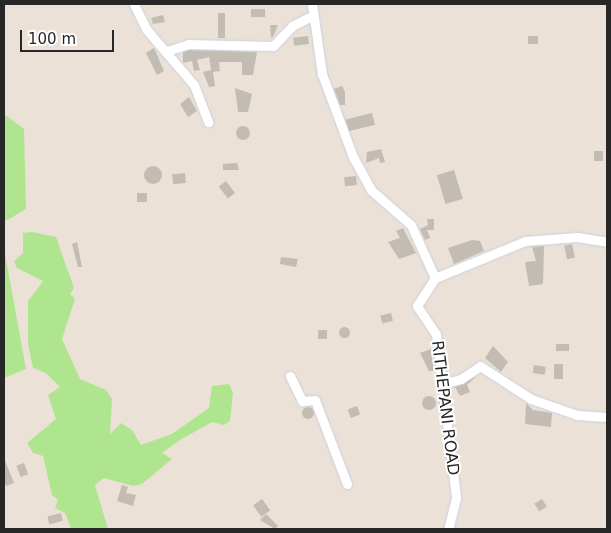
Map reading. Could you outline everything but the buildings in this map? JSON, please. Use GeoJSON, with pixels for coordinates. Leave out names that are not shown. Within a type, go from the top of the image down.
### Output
{"type":"FeatureCollection","features":[{"type":"Feature","properties":{"kind":"street"},"geometry":{"type":"LineString","coordinates":[[134,4],[146,29],[167,51],[194,85],[208,122]]}},
{"type":"Feature","properties":{"kind":"street"},"geometry":{"type":"LineString","coordinates":[[312,4],[312,16],[322,74],[353,157],[371,190],[411,226],[435,278],[525,241],[577,237],[607,242]]}},
{"type":"Feature","properties":{"kind":"street"},"geometry":{"type":"LineString","coordinates":[[167,51],[188,44],[273,46],[292,26],[312,16]]}},
{"type":"Feature","properties":{"kind":"street","name":"RITHEPANI ROAD"},"geometry":{"type":"LineString","coordinates":[[435,278],[417,306],[436,334],[456,498],[448,529]]}},
{"type":"Feature","properties":{"kind":"street"},"geometry":{"type":"LineString","coordinates":[[442,384],[461,379],[480,366],[531,400],[577,415],[607,417]]}},
{"type":"Feature","properties":{"kind":"street"},"geometry":{"type":"LineString","coordinates":[[290,376],[302,401],[315,400],[347,484]]}},
{"type":"Feature","properties":{"kind":"green space"},"geometry":{"type":"Polygon","coordinates":[[[4,114],[24,129],[26,209],[4,222],[4,114]]]}},
{"type":"Feature","properties":{"kind":"green space"},"geometry":{"type":"Polygon","coordinates":[[[32,232],[56,237],[74,288],[70,294],[75,299],[62,339],[80,379],[106,390],[112,399],[110,434],[121,423],[132,430],[141,445],[172,434],[209,408],[212,386],[229,384],[233,393],[230,421],[224,425],[212,422],[180,440],[162,453],[172,459],[142,484],[133,486],[104,478],[95,485],[108,529],[71,529],[65,513],[55,508],[58,500],[52,495],[43,456],[33,453],[27,443],[56,419],[48,395],[60,387],[46,373],[33,368],[28,344],[28,301],[43,281],[17,268],[14,261],[23,253],[23,233],[32,232]]]}},
{"type":"Feature","properties":{"kind":"green space"},"geometry":{"type":"Polygon","coordinates":[[[4,248],[26,369],[4,378],[4,248]]]}}]}
